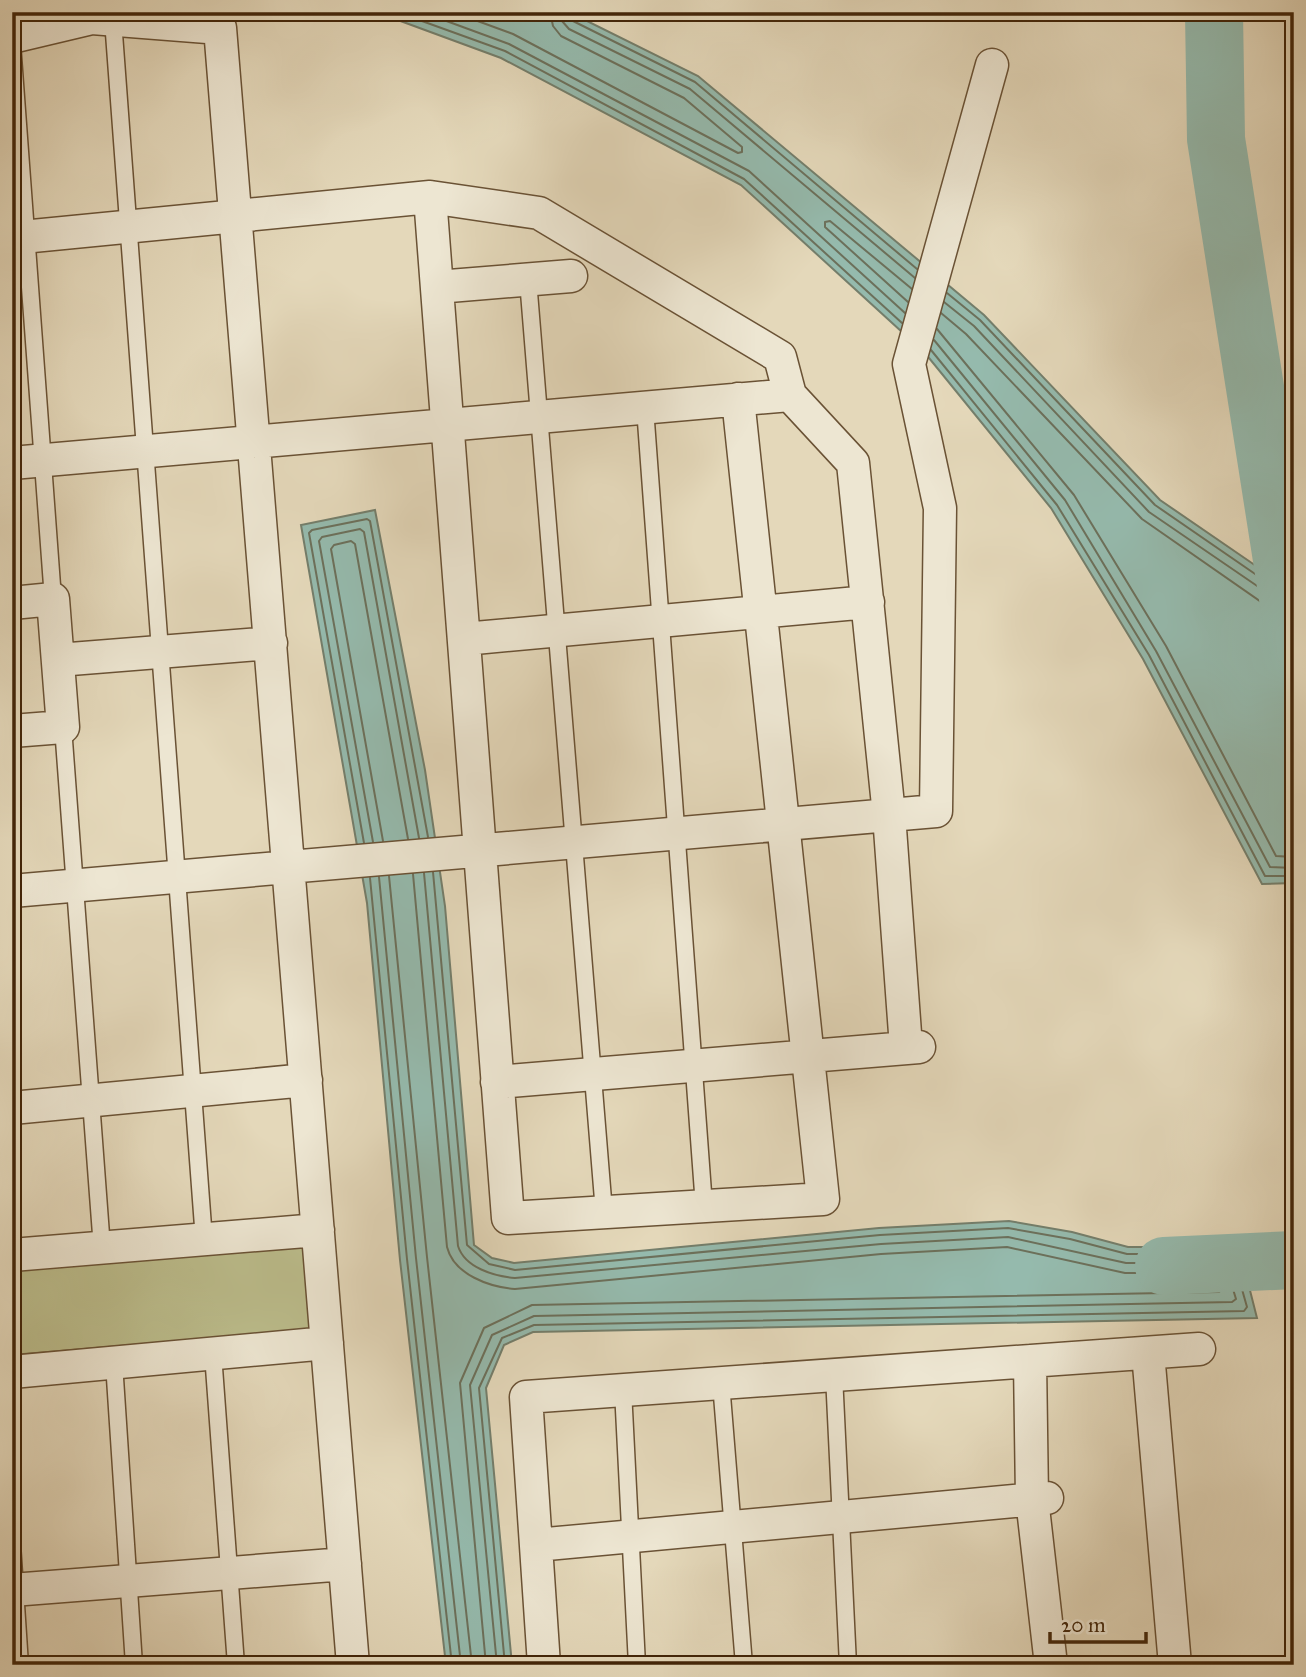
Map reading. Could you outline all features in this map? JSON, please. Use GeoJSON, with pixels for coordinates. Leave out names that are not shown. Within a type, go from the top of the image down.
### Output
{"type":"FeatureCollection","features":[{"type":"Feature","properties":{"kind":"street"},"geometry":{"type":"LineString","coordinates":[[12,37],[92,19],[220,28],[353,1665]]}},
{"type":"Feature","properties":{"kind":"street"},"geometry":{"type":"LineString","coordinates":[[12,891],[936,811],[940,508],[909,365],[992,65]]}},
{"type":"Feature","properties":{"kind":"street"},"geometry":{"type":"LineString","coordinates":[[430,197],[508,1218],[823,1199],[738,400]]}},
{"type":"Feature","properties":{"kind":"street"},"geometry":{"type":"LineString","coordinates":[[19,237],[430,197],[539,213],[779,358],[790,395],[853,463],[913,1047],[497,1082]]}},
{"type":"Feature","properties":{"kind":"street"},"geometry":{"type":"LineString","coordinates":[[437,287],[571,276]]}},
{"type":"Feature","properties":{"kind":"street"},"geometry":{"type":"LineString","coordinates":[[28,462],[790,395]]}},
{"type":"Feature","properties":{"kind":"street"},"geometry":{"type":"LineString","coordinates":[[12,603],[53,600],[63,727],[12,731]]}},
{"type":"Feature","properties":{"kind":"street"},"geometry":{"type":"LineString","coordinates":[[464,639],[867,602]]}},
{"type":"Feature","properties":{"kind":"street"},"geometry":{"type":"LineString","coordinates":[[58,660],[271,643]]}},
{"type":"Feature","properties":{"kind":"street"},"geometry":{"type":"LineString","coordinates":[[12,1108],[306,1080]]}},
{"type":"Feature","properties":{"kind":"street"},"geometry":{"type":"LineString","coordinates":[[12,1255],[318,1230]]}},
{"type":"Feature","properties":{"kind":"street"},"geometry":{"type":"LineString","coordinates":[[12,1372],[327,1343]]}},
{"type":"Feature","properties":{"kind":"street"},"geometry":{"type":"LineString","coordinates":[[544,1665],[526,1397],[1199,1349]]}},
{"type":"Feature","properties":{"kind":"street"},"geometry":{"type":"LineString","coordinates":[[1148,1353],[1175,1665]]}},
{"type":"Feature","properties":{"kind":"street"},"geometry":{"type":"LineString","coordinates":[[1030,1361],[1051,1665]]}},
{"type":"Feature","properties":{"kind":"street"},"geometry":{"type":"LineString","coordinates":[[536,1545],[1040,1499]]}},
{"type":"Feature","properties":{"kind":"street"},"geometry":{"type":"LineString","coordinates":[[14,1590],[345,1563]]}},
{"type":"Feature","properties":{"kind":"lane"},"geometry":{"type":"LineString","coordinates":[[113,20],[204,1240]]}},
{"type":"Feature","properties":{"kind":"lane"},"geometry":{"type":"LineString","coordinates":[[12,43],[28,462],[53,600]]}},
{"type":"Feature","properties":{"kind":"lane"},"geometry":{"type":"LineString","coordinates":[[528,280],[604,1212]]}},
{"type":"Feature","properties":{"kind":"lane"},"geometry":{"type":"LineString","coordinates":[[645,408],[704,1206]]}},
{"type":"Feature","properties":{"kind":"lane"},"geometry":{"type":"LineString","coordinates":[[63,727],[102,1248]]}},
{"type":"Feature","properties":{"kind":"lane"},"geometry":{"type":"LineString","coordinates":[[212,1353],[236,1665]]}},
{"type":"Feature","properties":{"kind":"lane"},"geometry":{"type":"LineString","coordinates":[[114,1363],[134,1665]]}},
{"type":"Feature","properties":{"kind":"lane"},"geometry":{"type":"LineString","coordinates":[[834,1375],[848,1665]]}},
{"type":"Feature","properties":{"kind":"lane"},"geometry":{"type":"LineString","coordinates":[[721,1383],[744,1665]]}},
{"type":"Feature","properties":{"kind":"lane"},"geometry":{"type":"LineString","coordinates":[[623,1390],[637,1665]]}},
{"type":"Feature","properties":{"kind":"lane"},"geometry":{"type":"LineString","coordinates":[[12,1544],[20,1665]]}},
{"type":"Feature","properties":{"kind":"green space"},"geometry":{"type":"Polygon","coordinates":[[[306,1241],[310,1330],[12,1355],[12,1265],[306,1241]]]}},
{"type":"Feature","properties":{"kind":"water"},"geometry":{"type":"Polygon","coordinates":[[[376,12],[569,12],[698,76],[984,315],[1160,500],[1294,592],[1294,883],[1262,884],[1143,659],[1051,508],[925,353],[741,185],[501,58],[376,12]]]}},
{"type":"Feature","properties":{"kind":"water"},"geometry":{"type":"Polygon","coordinates":[[[375,510],[425,770],[445,906],[474,1245],[492,1258],[514,1263],[879,1228],[1009,1221],[1072,1232],[1128,1247],[1239,1247],[1257,1318],[533,1332],[504,1345],[486,1388],[512,1665],[446,1665],[400,1260],[367,903],[301,525],[375,510]]]}},
{"type":"Feature","properties":{"kind":"waterway"},"geometry":{"type":"LineString","coordinates":[[1214,12],[1216,139],[1294,636]]}},
{"type":"Feature","properties":{"kind":"waterway"},"geometry":{"type":"LineString","coordinates":[[1164,1266],[1294,1260]]}}]}
